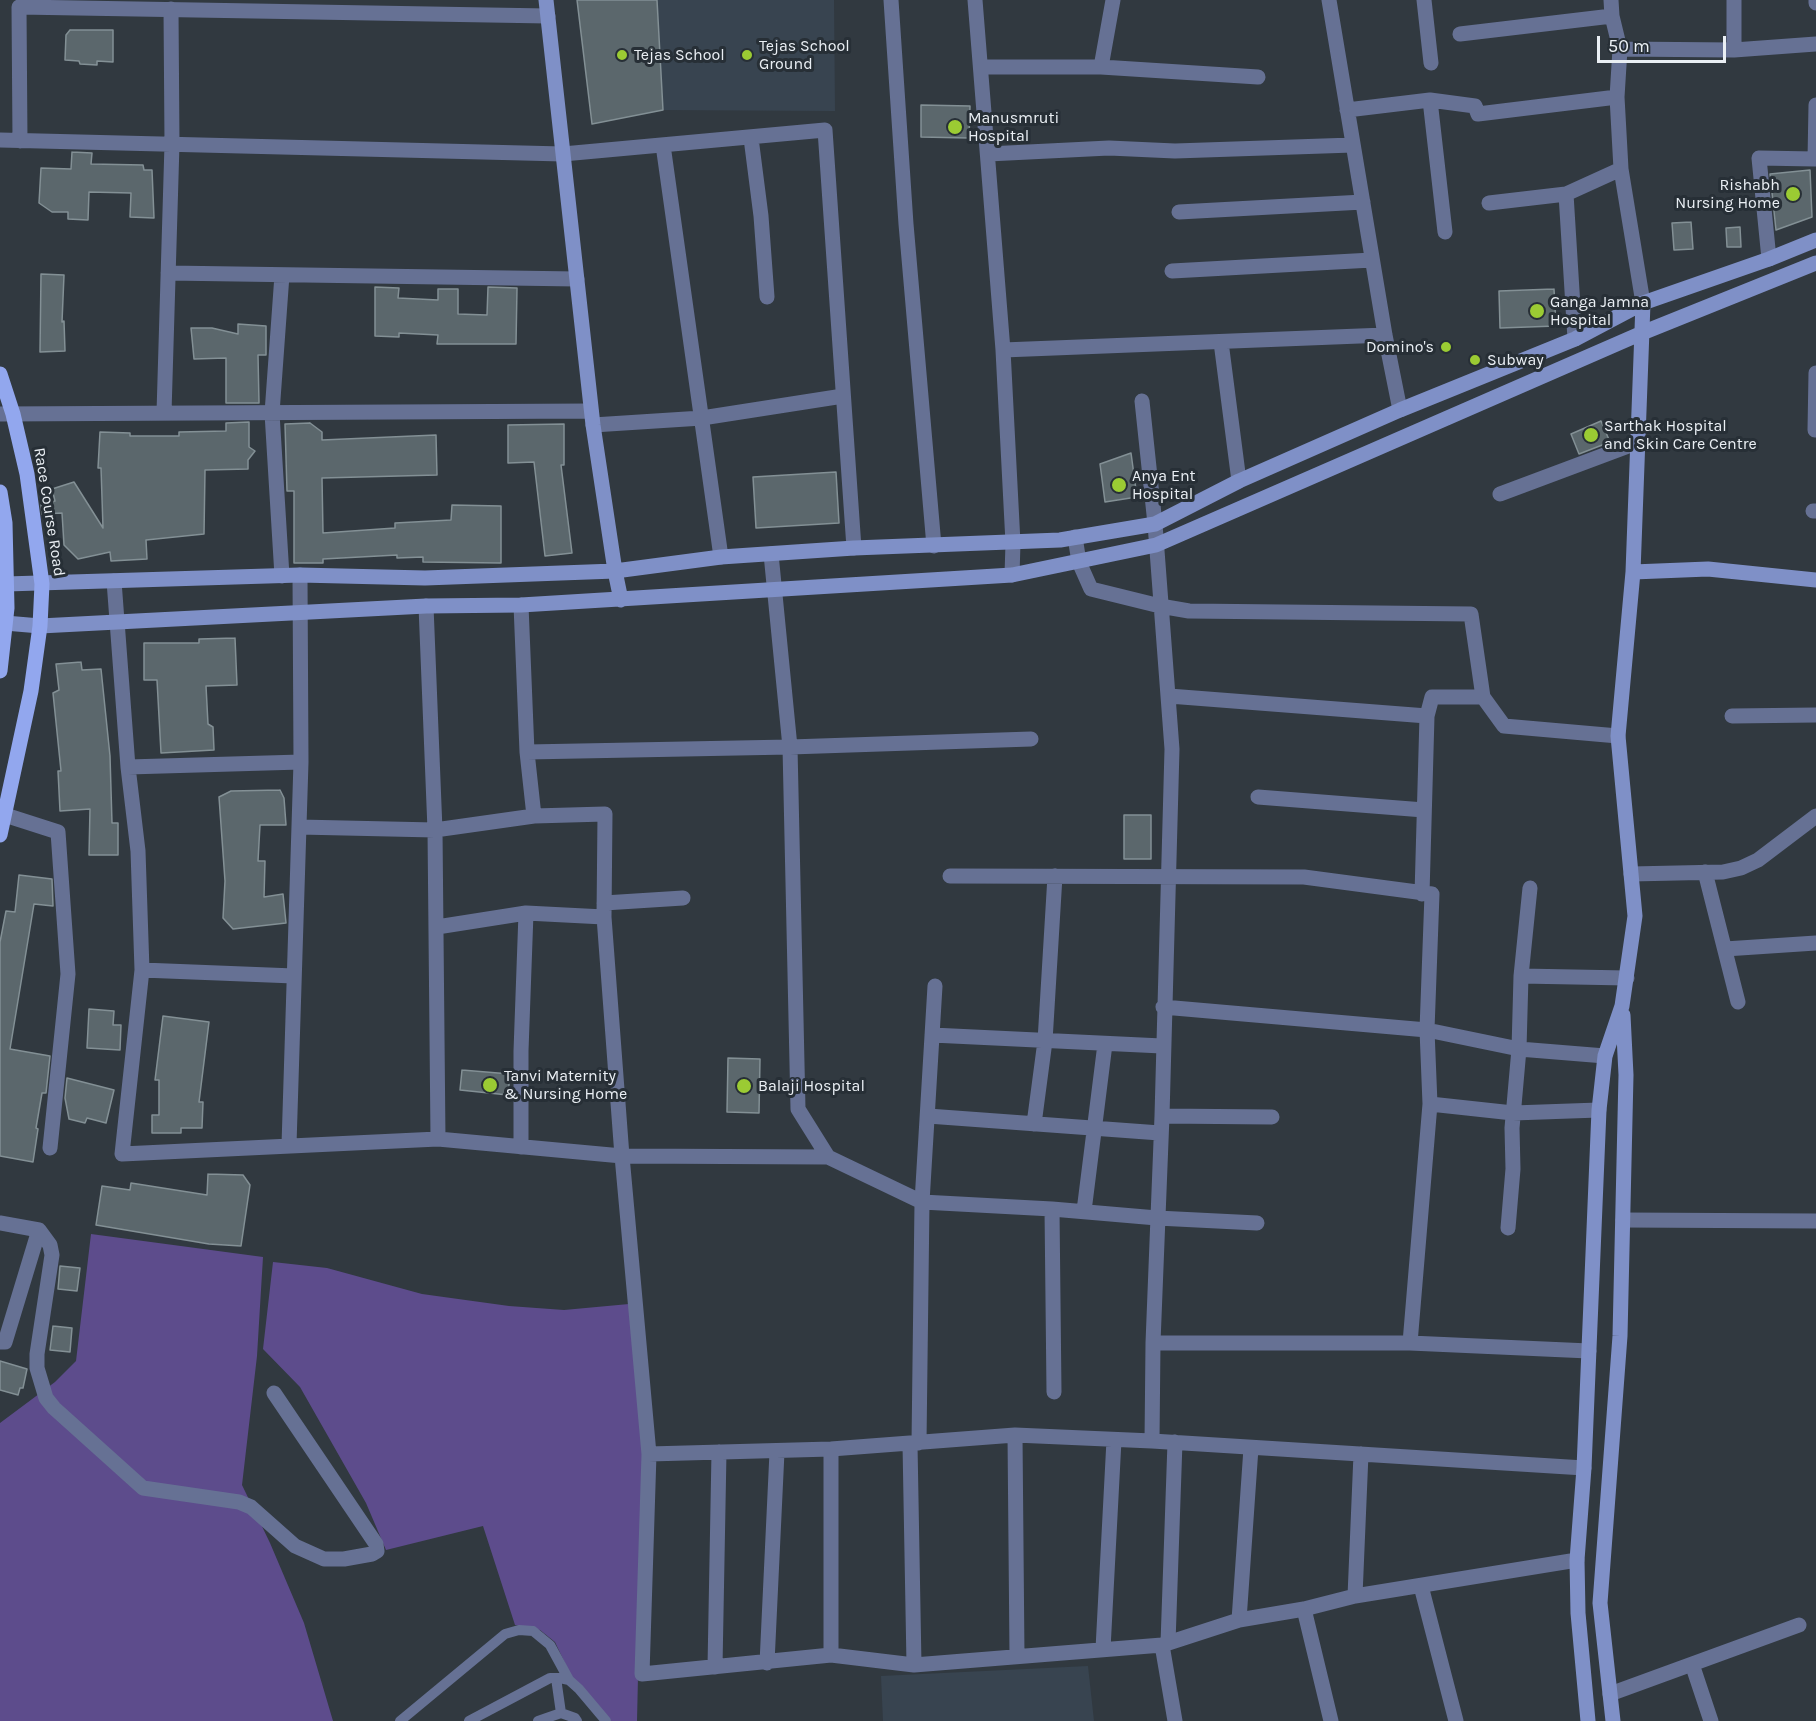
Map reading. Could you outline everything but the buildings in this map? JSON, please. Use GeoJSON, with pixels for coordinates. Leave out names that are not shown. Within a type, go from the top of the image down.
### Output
{"type":"FeatureCollection","features":[{"type":"Feature","properties":{"kind":"main road"},"geometry":{"type":"LineString","coordinates":[[546,0],[592,418],[621,600]]}},
{"type":"Feature","properties":{"kind":"main road"},"geometry":{"type":"LineString","coordinates":[[3,587],[300,575],[425,578],[615,571],[721,557],[854,548],[1013,543],[1075,537],[1155,524],[1239,481],[1400,410],[1575,339],[1643,303],[1816,240]]}},
{"type":"Feature","properties":{"kind":"main road"},"geometry":{"type":"LineString","coordinates":[[3,620],[40,626],[426,606],[520,605],[621,600],[1012,575],[1079,562],[1156,545],[1642,333],[1816,263]]}},
{"type":"Feature","properties":{"kind":"main road"},"geometry":{"type":"LineString","coordinates":[[1588,1721],[1578,1613],[1577,1560],[1584,1468],[1599,1110],[1605,1056],[1622,1006],[1635,916],[1618,736],[1632,572],[1643,303]]}},
{"type":"Feature","properties":{"kind":"main road","name":"Race Course Road"},"geometry":{"type":"LineString","coordinates":[[0,374],[6,414],[27,474],[42,584],[40,626],[26,715],[0,835]]}},
{"type":"Feature","properties":{"kind":"main road"},"geometry":{"type":"LineString","coordinates":[[0,492],[5,523],[0,671]]}},
{"type":"Feature","properties":{"kind":"main road"},"geometry":{"type":"LineString","coordinates":[[1632,572],[1708,570],[1816,580]]}},
{"type":"Feature","properties":{"kind":"main road"},"geometry":{"type":"LineString","coordinates":[[1613,1721],[1600,1587],[1617,1388],[1626,1075],[1622,1006]]}},
{"type":"Feature","properties":{"kind":"street"},"geometry":{"type":"LineString","coordinates":[[891,0],[906,224],[934,546]]}},
{"type":"Feature","properties":{"kind":"street"},"geometry":{"type":"LineString","coordinates":[[975,0],[1003,350],[1013,543],[1012,575]]}},
{"type":"Feature","properties":{"kind":"street"},"geometry":{"type":"LineString","coordinates":[[1101,67],[1113,0]]}},
{"type":"Feature","properties":{"kind":"street"},"geometry":{"type":"LineString","coordinates":[[1329,0],[1372,260],[1400,410]]}},
{"type":"Feature","properties":{"kind":"street"},"geometry":{"type":"LineString","coordinates":[[1424,0],[1431,63]]}},
{"type":"Feature","properties":{"kind":"street"},"geometry":{"type":"LineString","coordinates":[[1611,0],[1612,16],[1620,49],[1617,97],[1621,169],[1643,303]]}},
{"type":"Feature","properties":{"kind":"street"},"geometry":{"type":"LineString","coordinates":[[1734,0],[1734,50]]}},
{"type":"Feature","properties":{"kind":"street"},"geometry":{"type":"LineString","coordinates":[[20,141],[19,7],[548,16]]}},
{"type":"Feature","properties":{"kind":"street"},"geometry":{"type":"LineString","coordinates":[[164,413],[172,144],[171,9]]}},
{"type":"Feature","properties":{"kind":"street"},"geometry":{"type":"LineString","coordinates":[[1460,34],[1612,16]]}},
{"type":"Feature","properties":{"kind":"street"},"geometry":{"type":"LineString","coordinates":[[1620,49],[1734,50],[1816,44]]}},
{"type":"Feature","properties":{"kind":"street"},"geometry":{"type":"LineString","coordinates":[[981,67],[1101,67],[1258,76]]}},
{"type":"Feature","properties":{"kind":"street"},"geometry":{"type":"LineString","coordinates":[[1347,110],[1430,100],[1475,106],[1478,114],[1617,97]]}},
{"type":"Feature","properties":{"kind":"street"},"geometry":{"type":"LineString","coordinates":[[1430,100],[1445,232]]}},
{"type":"Feature","properties":{"kind":"street"},"geometry":{"type":"LineString","coordinates":[[1769,259],[1759,158],[1815,159],[1816,105]]}},
{"type":"Feature","properties":{"kind":"street"},"geometry":{"type":"LineString","coordinates":[[0,140],[563,154],[825,130],[854,548]]}},
{"type":"Feature","properties":{"kind":"street"},"geometry":{"type":"LineString","coordinates":[[751,138],[761,216],[767,297]]}},
{"type":"Feature","properties":{"kind":"street"},"geometry":{"type":"LineString","coordinates":[[663,145],[721,557]]}},
{"type":"Feature","properties":{"kind":"street"},"geometry":{"type":"LineString","coordinates":[[988,154],[1109,148],[1175,151],[1353,145]]}},
{"type":"Feature","properties":{"kind":"street"},"geometry":{"type":"LineString","coordinates":[[1489,203],[1566,194],[1621,169]]}},
{"type":"Feature","properties":{"kind":"street"},"geometry":{"type":"LineString","coordinates":[[1566,194],[1575,339]]}},
{"type":"Feature","properties":{"kind":"street"},"geometry":{"type":"LineString","coordinates":[[1179,212],[1363,202]]}},
{"type":"Feature","properties":{"kind":"street"},"geometry":{"type":"LineString","coordinates":[[1172,271],[1372,260]]}},
{"type":"Feature","properties":{"kind":"street"},"geometry":{"type":"LineString","coordinates":[[168,273],[577,279]]}},
{"type":"Feature","properties":{"kind":"street"},"geometry":{"type":"LineString","coordinates":[[282,275],[272,413],[282,576]]}},
{"type":"Feature","properties":{"kind":"street"},"geometry":{"type":"LineString","coordinates":[[1003,350],[1385,335]]}},
{"type":"Feature","properties":{"kind":"street"},"geometry":{"type":"LineString","coordinates":[[1221,342],[1239,481]]}},
{"type":"Feature","properties":{"kind":"street"},"geometry":{"type":"LineString","coordinates":[[1815,430],[1816,373]]}},
{"type":"Feature","properties":{"kind":"street"},"geometry":{"type":"LineString","coordinates":[[6,414],[272,413],[702,418],[843,396]]}},
{"type":"Feature","properties":{"kind":"street"},"geometry":{"type":"LineString","coordinates":[[1142,401],[1155,524],[1172,749],[1153,1343],[1152,1441]]}},
{"type":"Feature","properties":{"kind":"street"},"geometry":{"type":"LineString","coordinates":[[1500,494],[1639,442]]}},
{"type":"Feature","properties":{"kind":"street"},"geometry":{"type":"LineString","coordinates":[[1075,537],[1079,562],[1091,589],[1160,606],[1189,611],[1471,614],[1483,697],[1504,726],[1618,736]]}},
{"type":"Feature","properties":{"kind":"street"},"geometry":{"type":"LineString","coordinates":[[771,554],[790,747],[798,1109],[828,1157]]}},
{"type":"Feature","properties":{"kind":"street"},"geometry":{"type":"LineString","coordinates":[[289,1145],[301,762],[300,575]]}},
{"type":"Feature","properties":{"kind":"street"},"geometry":{"type":"LineString","coordinates":[[114,581],[128,766],[138,851],[142,970],[122,1154],[438,1139],[622,1156],[828,1157],[921,1202],[1084,1211],[1157,1218],[1257,1222]]}},
{"type":"Feature","properties":{"kind":"street"},"geometry":{"type":"LineString","coordinates":[[520,605],[527,752],[534,816]]}},
{"type":"Feature","properties":{"kind":"street"},"geometry":{"type":"LineString","coordinates":[[426,606],[435,830],[438,1139]]}},
{"type":"Feature","properties":{"kind":"street"},"geometry":{"type":"LineString","coordinates":[[1169,696],[1427,716]]}},
{"type":"Feature","properties":{"kind":"street"},"geometry":{"type":"LineString","coordinates":[[1422,894],[1427,716],[1432,697],[1483,697]]}},
{"type":"Feature","properties":{"kind":"street"},"geometry":{"type":"LineString","coordinates":[[1732,716],[1816,715]]}},
{"type":"Feature","properties":{"kind":"street"},"geometry":{"type":"LineString","coordinates":[[527,752],[1031,739]]}},
{"type":"Feature","properties":{"kind":"street"},"geometry":{"type":"LineString","coordinates":[[128,766],[301,762]]}},
{"type":"Feature","properties":{"kind":"street"},"geometry":{"type":"LineString","coordinates":[[1258,797],[1424,810]]}},
{"type":"Feature","properties":{"kind":"street"},"geometry":{"type":"LineString","coordinates":[[299,827],[435,830],[534,816],[605,813],[604,910],[622,1156],[649,1454],[642,1674],[831,1655],[914,1665],[1165,1644],[1239,1620],[1305,1609],[1355,1596],[1577,1560]]}},
{"type":"Feature","properties":{"kind":"street"},"geometry":{"type":"LineString","coordinates":[[5,815],[58,832],[68,974],[50,1148]]}},
{"type":"Feature","properties":{"kind":"street"},"geometry":{"type":"LineString","coordinates":[[1631,874],[1723,872],[1741,868],[1758,861],[1816,816]]}},
{"type":"Feature","properties":{"kind":"street"},"geometry":{"type":"LineString","coordinates":[[1705,872],[1738,1002]]}},
{"type":"Feature","properties":{"kind":"street"},"geometry":{"type":"LineString","coordinates":[[950,876],[1304,877],[1432,894],[1427,1030],[1430,1104],[1410,1343]]}},
{"type":"Feature","properties":{"kind":"street"},"geometry":{"type":"LineString","coordinates":[[1034,1124],[1045,1041],[1055,876]]}},
{"type":"Feature","properties":{"kind":"street"},"geometry":{"type":"LineString","coordinates":[[1508,1228],[1513,1168],[1513,1113],[1519,1049],[1521,976],[1530,888]]}},
{"type":"Feature","properties":{"kind":"street"},"geometry":{"type":"LineString","coordinates":[[436,927],[526,913],[604,910],[683,898]]}},
{"type":"Feature","properties":{"kind":"street"},"geometry":{"type":"LineString","coordinates":[[521,1147],[521,1050],[526,913]]}},
{"type":"Feature","properties":{"kind":"street"},"geometry":{"type":"LineString","coordinates":[[1725,949],[1816,943]]}},
{"type":"Feature","properties":{"kind":"street"},"geometry":{"type":"LineString","coordinates":[[142,970],[294,976]]}},
{"type":"Feature","properties":{"kind":"street"},"geometry":{"type":"LineString","coordinates":[[1521,976],[1626,978]]}},
{"type":"Feature","properties":{"kind":"street"},"geometry":{"type":"LineString","coordinates":[[914,1665],[915,1443],[921,1202],[935,987]]}},
{"type":"Feature","properties":{"kind":"street"},"geometry":{"type":"LineString","coordinates":[[1163,1007],[1427,1030],[1519,1049],[1605,1056]]}},
{"type":"Feature","properties":{"kind":"street"},"geometry":{"type":"LineString","coordinates":[[932,1035],[1162,1046]]}},
{"type":"Feature","properties":{"kind":"street"},"geometry":{"type":"LineString","coordinates":[[1084,1211],[1105,1044]]}},
{"type":"Feature","properties":{"kind":"street"},"geometry":{"type":"LineString","coordinates":[[1430,1104],[1513,1113],[1599,1110]]}},
{"type":"Feature","properties":{"kind":"street"},"geometry":{"type":"LineString","coordinates":[[928,1116],[1160,1133]]}},
{"type":"Feature","properties":{"kind":"street"},"geometry":{"type":"LineString","coordinates":[[1162,1116],[1272,1117]]}},
{"type":"Feature","properties":{"kind":"street"},"geometry":{"type":"LineString","coordinates":[[1052,1209],[1054,1392]]}},
{"type":"Feature","properties":{"kind":"street"},"geometry":{"type":"LineString","coordinates":[[1623,1220],[1816,1221]]}},
{"type":"Feature","properties":{"kind":"street"},"geometry":{"type":"LineString","coordinates":[[0,1223],[39,1230],[50,1245],[52,1255],[37,1354],[37,1368],[46,1398],[54,1408],[143,1488],[245,1504],[259,1513],[295,1546],[324,1559],[344,1559],[372,1554],[376,1551],[376,1544],[274,1393]]}},
{"type":"Feature","properties":{"kind":"street"},"geometry":{"type":"LineString","coordinates":[[0,1342],[5,1342],[39,1230]]}},
{"type":"Feature","properties":{"kind":"street"},"geometry":{"type":"LineString","coordinates":[[1153,1343],[1410,1343],[1589,1351]]}},
{"type":"Feature","properties":{"kind":"street"},"geometry":{"type":"LineString","coordinates":[[649,1454],[777,1452],[1015,1435],[1175,1442],[1584,1468]]}},
{"type":"Feature","properties":{"kind":"street"},"geometry":{"type":"LineString","coordinates":[[1015,1435],[1017,1656]]}},
{"type":"Feature","properties":{"kind":"street"},"geometry":{"type":"LineString","coordinates":[[1102,1649],[1114,1440]]}},
{"type":"Feature","properties":{"kind":"street"},"geometry":{"type":"LineString","coordinates":[[1175,1442],[1165,1644],[1175,1721]]}},
{"type":"Feature","properties":{"kind":"street"},"geometry":{"type":"LineString","coordinates":[[1239,1620],[1251,1448]]}},
{"type":"Feature","properties":{"kind":"street"},"geometry":{"type":"LineString","coordinates":[[831,1449],[831,1655]]}},
{"type":"Feature","properties":{"kind":"street"},"geometry":{"type":"LineString","coordinates":[[715,1667],[719,1452]]}},
{"type":"Feature","properties":{"kind":"street"},"geometry":{"type":"LineString","coordinates":[[767,1663],[777,1452]]}},
{"type":"Feature","properties":{"kind":"street"},"geometry":{"type":"LineString","coordinates":[[1355,1596],[1361,1454]]}},
{"type":"Feature","properties":{"kind":"street"},"geometry":{"type":"LineString","coordinates":[[1421,1586],[1456,1721]]}},
{"type":"Feature","properties":{"kind":"street"},"geometry":{"type":"LineString","coordinates":[[1305,1609],[1331,1721]]}},
{"type":"Feature","properties":{"kind":"street"},"geometry":{"type":"LineString","coordinates":[[1610,1694],[1799,1625]]}},
{"type":"Feature","properties":{"kind":"street"},"geometry":{"type":"LineString","coordinates":[[1692,1664],[1711,1721]]}},
{"type":"Feature","properties":{"kind":"lane"},"geometry":{"type":"LineString","coordinates":[[400,1721],[505,1634],[519,1630],[533,1631],[550,1645],[569,1680],[606,1721]]}},
{"type":"Feature","properties":{"kind":"lane"},"geometry":{"type":"LineString","coordinates":[[469,1721],[550,1678],[569,1680]]}},
{"type":"Feature","properties":{"kind":"lane"},"geometry":{"type":"LineString","coordinates":[[555,1678],[561,1713]]}},
{"type":"Feature","properties":{"kind":"lane"},"geometry":{"type":"LineString","coordinates":[[538,1721],[561,1713],[577,1721]]}},
{"type":"Feature","properties":{"kind":"shaded area","name":"Tejas School Ground"},"geometry":{"type":"Polygon","coordinates":[[[657,0],[834,0],[835,111],[663,110],[657,0]]]}},
{"type":"Feature","properties":{"kind":"shaded area"},"geometry":{"type":"Polygon","coordinates":[[[91,1234],[263,1257],[257,1356],[242,1485],[304,1623],[333,1721],[0,1721],[0,1423],[55,1382],[76,1361],[91,1234]]]}},
{"type":"Feature","properties":{"kind":"shaded area"},"geometry":{"type":"Polygon","coordinates":[[[273,1262],[327,1268],[422,1294],[509,1306],[564,1310],[629,1304],[643,1455],[637,1721],[610,1721],[572,1678],[555,1642],[540,1630],[515,1625],[483,1526],[386,1550],[366,1503],[300,1387],[263,1349],[273,1262]]]}},
{"type":"Feature","properties":{"kind":"shaded area"},"geometry":{"type":"Polygon","coordinates":[[[1088,1666],[1094,1721],[883,1721],[881,1676],[1088,1666]]]}},
{"type":"Feature","properties":{"kind":"place","name":"Tejas School"},"geometry":{"type":"Point","coordinates":[622,55]}},
{"type":"Feature","properties":{"kind":"place","name":"Tejas School Ground"},"geometry":{"type":"Point","coordinates":[747,55]}},
{"type":"Feature","properties":{"kind":"place","name":"Manusmruti Hospital"},"geometry":{"type":"Point","coordinates":[955,127]}},
{"type":"Feature","properties":{"kind":"place","name":"Rishabh Nursing Home"},"geometry":{"type":"Point","coordinates":[1793,194]}},
{"type":"Feature","properties":{"kind":"place","name":"Ganga Jamna Hospital"},"geometry":{"type":"Point","coordinates":[1537,311]}},
{"type":"Feature","properties":{"kind":"place","name":"Domino's"},"geometry":{"type":"Point","coordinates":[1446,347]}},
{"type":"Feature","properties":{"kind":"place","name":"Subway"},"geometry":{"type":"Point","coordinates":[1475,360]}},
{"type":"Feature","properties":{"kind":"place","name":"Sarthak Hospital and Skin Care Centre"},"geometry":{"type":"Point","coordinates":[1591,435]}},
{"type":"Feature","properties":{"kind":"place","name":"Anya Ent Hospital"},"geometry":{"type":"Point","coordinates":[1119,485]}},
{"type":"Feature","properties":{"kind":"place","name":"Tanvi Maternity & Nursing Home"},"geometry":{"type":"Point","coordinates":[490,1085]}},
{"type":"Feature","properties":{"kind":"place","name":"Balaji Hospital"},"geometry":{"type":"Point","coordinates":[744,1086]}}]}
